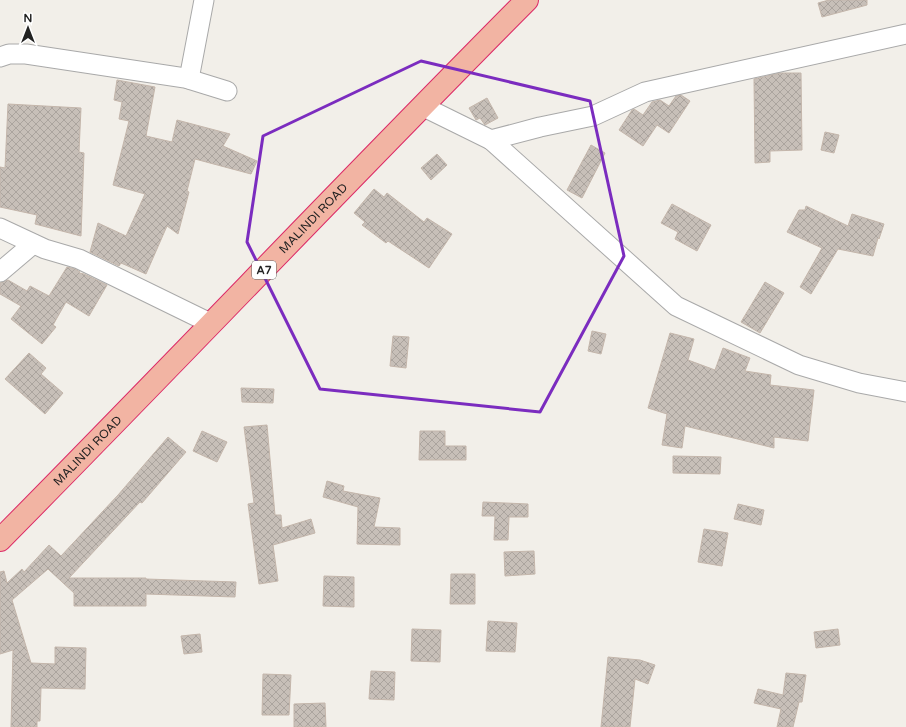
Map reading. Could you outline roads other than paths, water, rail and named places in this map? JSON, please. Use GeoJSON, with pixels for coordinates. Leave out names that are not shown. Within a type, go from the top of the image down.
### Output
{"type":"FeatureCollection","features":[{"type":"Feature","properties":{"kind":"highway","name":"MALINDI ROAD"},"geometry":{"type":"LineString","coordinates":[[0,540],[212,324],[422,106],[528,0]]}},
{"type":"Feature","properties":{"kind":"street"},"geometry":{"type":"LineString","coordinates":[[189,79],[204,0]]}},
{"type":"Feature","properties":{"kind":"street"},"geometry":{"type":"LineString","coordinates":[[491,140],[540,127],[593,116],[645,92],[906,34]]}},
{"type":"Feature","properties":{"kind":"street"},"geometry":{"type":"LineString","coordinates":[[0,57],[9,54],[26,54],[189,79],[227,91]]}},
{"type":"Feature","properties":{"kind":"street"},"geometry":{"type":"LineString","coordinates":[[422,106],[491,140],[676,306],[800,366],[859,383],[906,392]]}},
{"type":"Feature","properties":{"kind":"street"},"geometry":{"type":"LineString","coordinates":[[0,228],[44,249],[79,259],[212,324]]}},
{"type":"Feature","properties":{"kind":"street"},"geometry":{"type":"LineString","coordinates":[[0,272],[32,244]]}}]}
